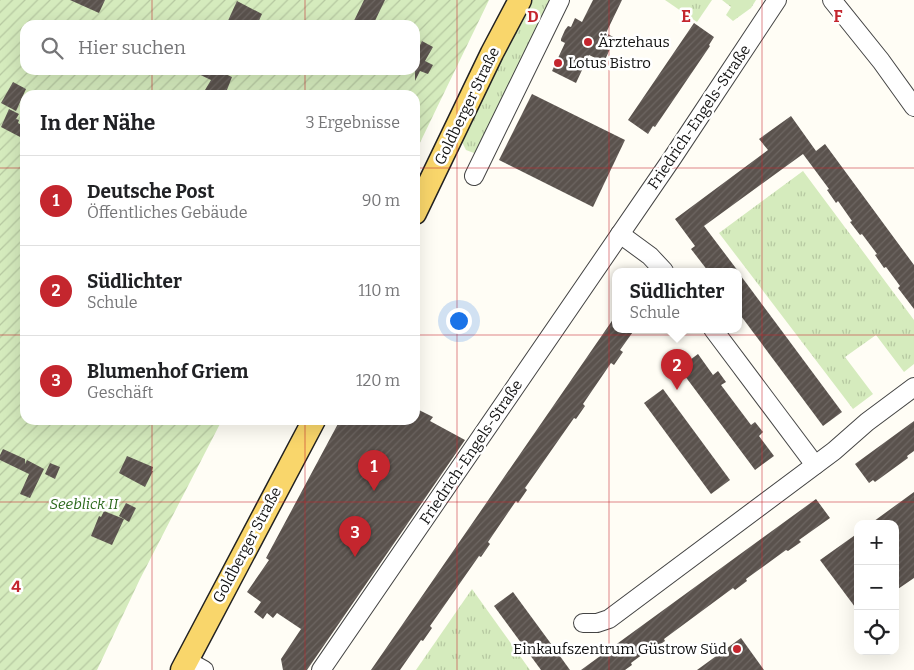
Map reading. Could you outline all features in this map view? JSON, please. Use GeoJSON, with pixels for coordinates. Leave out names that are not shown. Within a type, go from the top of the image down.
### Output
{"type":"FeatureCollection","features":[{"type":"Feature","properties":{"kind":"main road","name":"Goldberger Straße"},"geometry":{"type":"LineString","coordinates":[[420,203],[492,53],[520,0]]}},
{"type":"Feature","properties":{"kind":"main road","name":"Goldberger Straße"},"geometry":{"type":"LineString","coordinates":[[190,667],[311,425]]}},
{"type":"Feature","properties":{"kind":"street"},"geometry":{"type":"LineString","coordinates":[[474,176],[560,0]]}},
{"type":"Feature","properties":{"kind":"street","name":"Friedrich-Engels-Straße"},"geometry":{"type":"LineString","coordinates":[[321,670],[620,234],[776,0]]}},
{"type":"Feature","properties":{"kind":"street"},"geometry":{"type":"LineString","coordinates":[[832,0],[881,61],[914,107]]}},
{"type":"Feature","properties":{"kind":"street"},"geometry":{"type":"LineString","coordinates":[[620,234],[650,256],[661,268]]}},
{"type":"Feature","properties":{"kind":"street"},"geometry":{"type":"LineString","coordinates":[[716,333],[816,466]]}},
{"type":"Feature","properties":{"kind":"street"},"geometry":{"type":"LineString","coordinates":[[583,623],[609,619],[816,466],[867,422],[914,387]]}},
{"type":"Feature","properties":{"kind":"green space","name":"Seeblick II"},"geometry":{"type":"Polygon","coordinates":[[[0,0],[489,0],[420,143],[420,90],[20,90],[20,425],[219,425],[140,579],[97,670],[0,670],[0,0]]]}},
{"type":"Feature","properties":{"kind":"green space"},"geometry":{"type":"Polygon","coordinates":[[[529,0],[554,0],[480,150],[474,153],[466,150],[462,142],[464,131],[529,0]]]}},
{"type":"Feature","properties":{"kind":"green space"},"geometry":{"type":"Polygon","coordinates":[[[665,0],[712,0],[697,22],[665,0]]]}},
{"type":"Feature","properties":{"kind":"green space"},"geometry":{"type":"Polygon","coordinates":[[[722,0],[756,0],[751,8],[733,21],[726,15],[731,7],[722,0]]]}},
{"type":"Feature","properties":{"kind":"green space"},"geometry":{"type":"Polygon","coordinates":[[[803,171],[914,320],[914,364],[904,372],[876,335],[845,357],[873,394],[853,409],[719,233],[803,171]]]}},
{"type":"Feature","properties":{"kind":"green space"},"geometry":{"type":"Polygon","coordinates":[[[472,589],[530,670],[416,670],[472,589]]]}},
{"type":"Feature","properties":{"kind":"building"},"geometry":{"type":"Polygon","coordinates":[[[70,0],[105,0],[99,13],[70,0]]]}},
{"type":"Feature","properties":{"kind":"building"},"geometry":{"type":"Polygon","coordinates":[[[364,0],[385,0],[375,20],[354,20],[364,0]]]}},
{"type":"Feature","properties":{"kind":"building","name":"Ärztehaus"},"geometry":{"type":"Polygon","coordinates":[[[593,0],[622,0],[606,33],[615,38],[604,62],[589,55],[576,83],[552,71],[565,43],[561,39],[565,30],[568,26],[571,27],[575,18],[582,22],[593,0]]]}},
{"type":"Feature","properties":{"kind":"building"},"geometry":{"type":"Polygon","coordinates":[[[237,1],[262,14],[259,20],[228,20],[237,1]]]}},
{"type":"Feature","properties":{"kind":"building"},"geometry":{"type":"Polygon","coordinates":[[[694,23],[714,37],[710,46],[655,127],[653,126],[648,134],[628,120],[694,23]]]}},
{"type":"Feature","properties":{"kind":"building"},"geometry":{"type":"Polygon","coordinates":[[[422,41],[433,47],[425,61],[433,65],[428,74],[420,71],[420,45],[422,41]]]}},
{"type":"Feature","properties":{"kind":"building"},"geometry":{"type":"Polygon","coordinates":[[[200,75],[228,75],[232,77],[227,90],[205,90],[211,80],[200,75]]]}},
{"type":"Feature","properties":{"kind":"building"},"geometry":{"type":"Polygon","coordinates":[[[13,82],[26,89],[20,90],[20,102],[16,111],[1,103],[13,82]]]}},
{"type":"Feature","properties":{"kind":"building"},"geometry":{"type":"Polygon","coordinates":[[[532,94],[625,140],[593,207],[499,160],[532,94]]]}},
{"type":"Feature","properties":{"kind":"building"},"geometry":{"type":"Polygon","coordinates":[[[9,109],[19,114],[16,119],[19,120],[18,123],[20,124],[20,137],[1,127],[9,109]]]}},
{"type":"Feature","properties":{"kind":"building"},"geometry":{"type":"Polygon","coordinates":[[[791,116],[816,151],[825,144],[914,265],[914,309],[898,288],[900,286],[886,267],[884,268],[875,255],[877,254],[862,234],[860,235],[850,222],[852,221],[838,201],[836,203],[827,190],[829,189],[803,154],[704,226],[736,268],[706,268],[691,249],[695,246],[675,219],[768,150],[759,139],[791,116]]]}},
{"type":"Feature","properties":{"kind":"building"},"geometry":{"type":"Polygon","coordinates":[[[742,277],[842,412],[823,426],[742,317],[742,277]]]}},
{"type":"Feature","properties":{"kind":"building"},"geometry":{"type":"Polygon","coordinates":[[[612,321],[612,333],[632,333],[620,350],[623,352],[614,365],[611,363],[583,404],[585,406],[576,419],[574,418],[525,488],[527,490],[518,503],[516,501],[488,542],[490,544],[481,557],[479,556],[430,626],[432,628],[423,641],[421,640],[400,670],[371,670],[612,321]]]}},
{"type":"Feature","properties":{"kind":"building"},"geometry":{"type":"Polygon","coordinates":[[[698,354],[713,375],[718,371],[726,382],[721,385],[751,425],[755,422],[763,432],[759,436],[774,456],[755,470],[679,368],[698,354]]]}},
{"type":"Feature","properties":{"kind":"building"},"geometry":{"type":"Polygon","coordinates":[[[663,389],[730,480],[711,494],[644,403],[663,389]]]}},
{"type":"Feature","properties":{"kind":"building"},"geometry":{"type":"Polygon","coordinates":[[[420,410],[433,417],[430,421],[465,440],[307,670],[283,670],[281,659],[301,629],[277,613],[273,618],[267,613],[263,619],[254,612],[261,602],[247,592],[269,560],[266,558],[337,425],[420,425],[420,410]]]}},
{"type":"Feature","properties":{"kind":"building"},"geometry":{"type":"Polygon","coordinates":[[[914,421],[914,451],[907,456],[908,458],[875,482],[873,480],[869,483],[855,464],[914,421]]]}},
{"type":"Feature","properties":{"kind":"building"},"geometry":{"type":"Polygon","coordinates":[[[3,449],[25,459],[25,464],[27,460],[44,469],[30,498],[20,494],[29,474],[0,460],[3,449]]]}},
{"type":"Feature","properties":{"kind":"building"},"geometry":{"type":"Polygon","coordinates":[[[127,456],[153,467],[145,487],[119,473],[127,456]]]}},
{"type":"Feature","properties":{"kind":"building"},"geometry":{"type":"Polygon","coordinates":[[[50,463],[60,467],[55,479],[45,474],[50,463]]]}},
{"type":"Feature","properties":{"kind":"building"},"geometry":{"type":"Polygon","coordinates":[[[914,492],[914,578],[899,588],[899,520],[876,520],[914,492]]]}},
{"type":"Feature","properties":{"kind":"building"},"geometry":{"type":"Polygon","coordinates":[[[816,499],[830,518],[799,540],[801,542],[788,551],[786,550],[746,579],[747,581],[735,590],[733,588],[664,639],[665,641],[652,650],[651,648],[625,670],[581,670],[816,499]]]}},
{"type":"Feature","properties":{"kind":"building"},"geometry":{"type":"Polygon","coordinates":[[[126,503],[136,508],[129,522],[119,516],[126,503]]]}},
{"type":"Feature","properties":{"kind":"building"},"geometry":{"type":"Polygon","coordinates":[[[104,511],[124,519],[112,545],[91,536],[99,516],[101,517],[104,511]]]}},
{"type":"Feature","properties":{"kind":"building"},"geometry":{"type":"Polygon","coordinates":[[[854,536],[854,606],[820,560],[854,536]]]}},
{"type":"Feature","properties":{"kind":"building"},"geometry":{"type":"Polygon","coordinates":[[[513,592],[570,670],[541,670],[494,606],[513,592]]]}},
{"type":"Feature","properties":{"kind":"building","name":"Einkaufszentrum Güstrow Süd"},"geometry":{"type":"Polygon","coordinates":[[[741,638],[764,670],[697,670],[741,638]]]}},
{"type":"Feature","properties":{"kind":"place","name":"Ärztehaus"},"geometry":{"type":"Point","coordinates":[588,42]}},
{"type":"Feature","properties":{"kind":"place","name":"Lotus Bistro"},"geometry":{"type":"Point","coordinates":[558,63]}},
{"type":"Feature","properties":{"kind":"place","name":"Südlichter"},"geometry":{"type":"Point","coordinates":[677,390]}},
{"type":"Feature","properties":{"kind":"place","name":"Deutsche Post"},"geometry":{"type":"Point","coordinates":[374,491]}},
{"type":"Feature","properties":{"kind":"place","name":"Blumenhof Griem"},"geometry":{"type":"Point","coordinates":[355,557]}},
{"type":"Feature","properties":{"kind":"place","name":"Einkaufszentrum Güstrow Süd"},"geometry":{"type":"Point","coordinates":[737,649]}}]}
